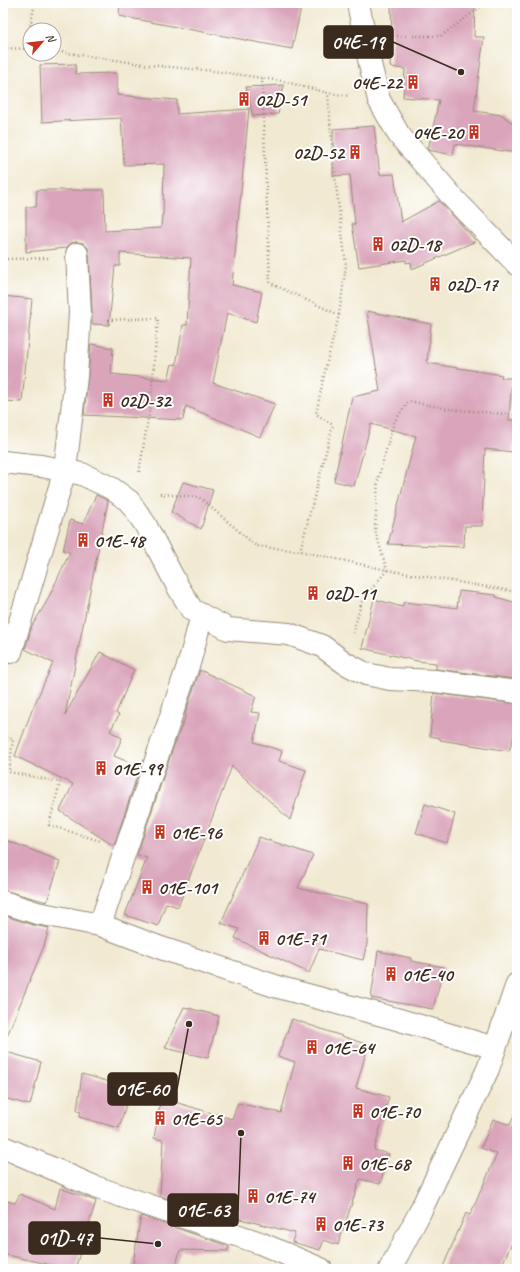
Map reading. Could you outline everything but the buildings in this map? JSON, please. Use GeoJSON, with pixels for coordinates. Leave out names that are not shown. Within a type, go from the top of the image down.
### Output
{"type":"FeatureCollection","features":[{"type":"Feature","properties":{"kind":"street"},"geometry":{"type":"LineString","coordinates":[[358,3],[379,100],[399,135],[455,200],[517,264]]}},
{"type":"Feature","properties":{"kind":"street"},"geometry":{"type":"LineString","coordinates":[[11,652],[64,470],[76,377],[80,313],[77,254]]}},
{"type":"Feature","properties":{"kind":"street"},"geometry":{"type":"LineString","coordinates":[[3,462],[41,466],[82,474],[111,488],[129,501],[145,524],[178,587],[192,610],[228,628],[289,634],[322,646],[345,663],[366,674],[390,679],[435,682],[517,692]]}},
{"type":"Feature","properties":{"kind":"street"},"geometry":{"type":"LineString","coordinates":[[100,925],[190,660],[202,615]]}},
{"type":"Feature","properties":{"kind":"street"},"geometry":{"type":"LineString","coordinates":[[3,902],[37,913],[100,925],[161,948],[278,987],[393,1018],[495,1048]]}},
{"type":"Feature","properties":{"kind":"street"},"geometry":{"type":"LineString","coordinates":[[390,1269],[419,1214],[488,1070],[517,984]]}},
{"type":"Feature","properties":{"kind":"street"},"geometry":{"type":"LineString","coordinates":[[3,1147],[95,1187],[260,1243],[321,1269]]}},
{"type":"Feature","properties":{"kind":"path"},"geometry":{"type":"LineString","coordinates":[[30,22],[34,3]]}},
{"type":"Feature","properties":{"kind":"path"},"geometry":{"type":"LineString","coordinates":[[370,64],[392,36],[441,36],[486,3]]}},
{"type":"Feature","properties":{"kind":"path"},"geometry":{"type":"LineString","coordinates":[[3,48],[22,49]]}},
{"type":"Feature","properties":{"kind":"path"},"geometry":{"type":"LineString","coordinates":[[62,53],[262,78],[282,81],[328,93],[379,100]]}},
{"type":"Feature","properties":{"kind":"path"},"geometry":{"type":"LineString","coordinates":[[262,78],[270,283],[339,315]]}},
{"type":"Feature","properties":{"kind":"path"},"geometry":{"type":"LineString","coordinates":[[300,551],[333,425],[316,414],[339,315],[346,265],[333,160],[328,93]]}},
{"type":"Feature","properties":{"kind":"path"},"geometry":{"type":"LineString","coordinates":[[3,260],[60,258],[77,254]]}},
{"type":"Feature","properties":{"kind":"path"},"geometry":{"type":"LineString","coordinates":[[80,313],[102,320],[158,318],[150,407],[140,469],[129,501]]}},
{"type":"Feature","properties":{"kind":"path"},"geometry":{"type":"LineString","coordinates":[[387,570],[375,530],[378,479],[394,422],[409,401],[448,409],[517,415]]}},
{"type":"Feature","properties":{"kind":"path"},"geometry":{"type":"LineString","coordinates":[[129,501],[157,494],[199,497],[256,546],[300,551],[387,570],[517,592]]}},
{"type":"Feature","properties":{"kind":"path"},"geometry":{"type":"LineString","coordinates":[[345,663],[362,601],[387,570]]}},
{"type":"Feature","properties":{"kind":"path"},"geometry":{"type":"LineString","coordinates":[[3,736],[13,739],[9,772],[60,782],[49,825],[125,850]]}},
{"type":"Feature","properties":{"kind":"place","name":"04E-19"},"geometry":{"type":"Point","coordinates":[461,72]}},
{"type":"Feature","properties":{"kind":"place","name":"04E-22"},"geometry":{"type":"Point","coordinates":[413,82]}},
{"type":"Feature","properties":{"kind":"place","name":"02D-51"},"geometry":{"type":"Point","coordinates":[244,99]}},
{"type":"Feature","properties":{"kind":"place","name":"04E-20"},"geometry":{"type":"Point","coordinates":[474,132]}},
{"type":"Feature","properties":{"kind":"place","name":"02D-52"},"geometry":{"type":"Point","coordinates":[355,152]}},
{"type":"Feature","properties":{"kind":"place","name":"02D-18"},"geometry":{"type":"Point","coordinates":[378,244]}},
{"type":"Feature","properties":{"kind":"place","name":"02D-17"},"geometry":{"type":"Point","coordinates":[435,284]}},
{"type":"Feature","properties":{"kind":"place","name":"02D-32"},"geometry":{"type":"Point","coordinates":[108,400]}},
{"type":"Feature","properties":{"kind":"place","name":"01E-48"},"geometry":{"type":"Point","coordinates":[83,540]}},
{"type":"Feature","properties":{"kind":"place","name":"02D-11"},"geometry":{"type":"Point","coordinates":[313,593]}},
{"type":"Feature","properties":{"kind":"place","name":"01E-99"},"geometry":{"type":"Point","coordinates":[101,768]}},
{"type":"Feature","properties":{"kind":"place","name":"01E-96"},"geometry":{"type":"Point","coordinates":[160,832]}},
{"type":"Feature","properties":{"kind":"place","name":"01E-101"},"geometry":{"type":"Point","coordinates":[147,887]}},
{"type":"Feature","properties":{"kind":"place","name":"01E-71"},"geometry":{"type":"Point","coordinates":[264,938]}},
{"type":"Feature","properties":{"kind":"place","name":"01E-40"},"geometry":{"type":"Point","coordinates":[391,974]}},
{"type":"Feature","properties":{"kind":"place","name":"01E-60"},"geometry":{"type":"Point","coordinates":[189,1024]}},
{"type":"Feature","properties":{"kind":"place","name":"01E-64"},"geometry":{"type":"Point","coordinates":[312,1047]}},
{"type":"Feature","properties":{"kind":"place","name":"01E-70"},"geometry":{"type":"Point","coordinates":[358,1111]}},
{"type":"Feature","properties":{"kind":"place","name":"01E-65"},"geometry":{"type":"Point","coordinates":[160,1118]}},
{"type":"Feature","properties":{"kind":"place","name":"01E-63"},"geometry":{"type":"Point","coordinates":[241,1133]}},
{"type":"Feature","properties":{"kind":"place","name":"01E-68"},"geometry":{"type":"Point","coordinates":[348,1163]}},
{"type":"Feature","properties":{"kind":"place","name":"01E-74"},"geometry":{"type":"Point","coordinates":[253,1196]}},
{"type":"Feature","properties":{"kind":"place","name":"01E-73"},"geometry":{"type":"Point","coordinates":[321,1224]}},
{"type":"Feature","properties":{"kind":"place","name":"01D-47"},"geometry":{"type":"Point","coordinates":[158,1244]}}]}
